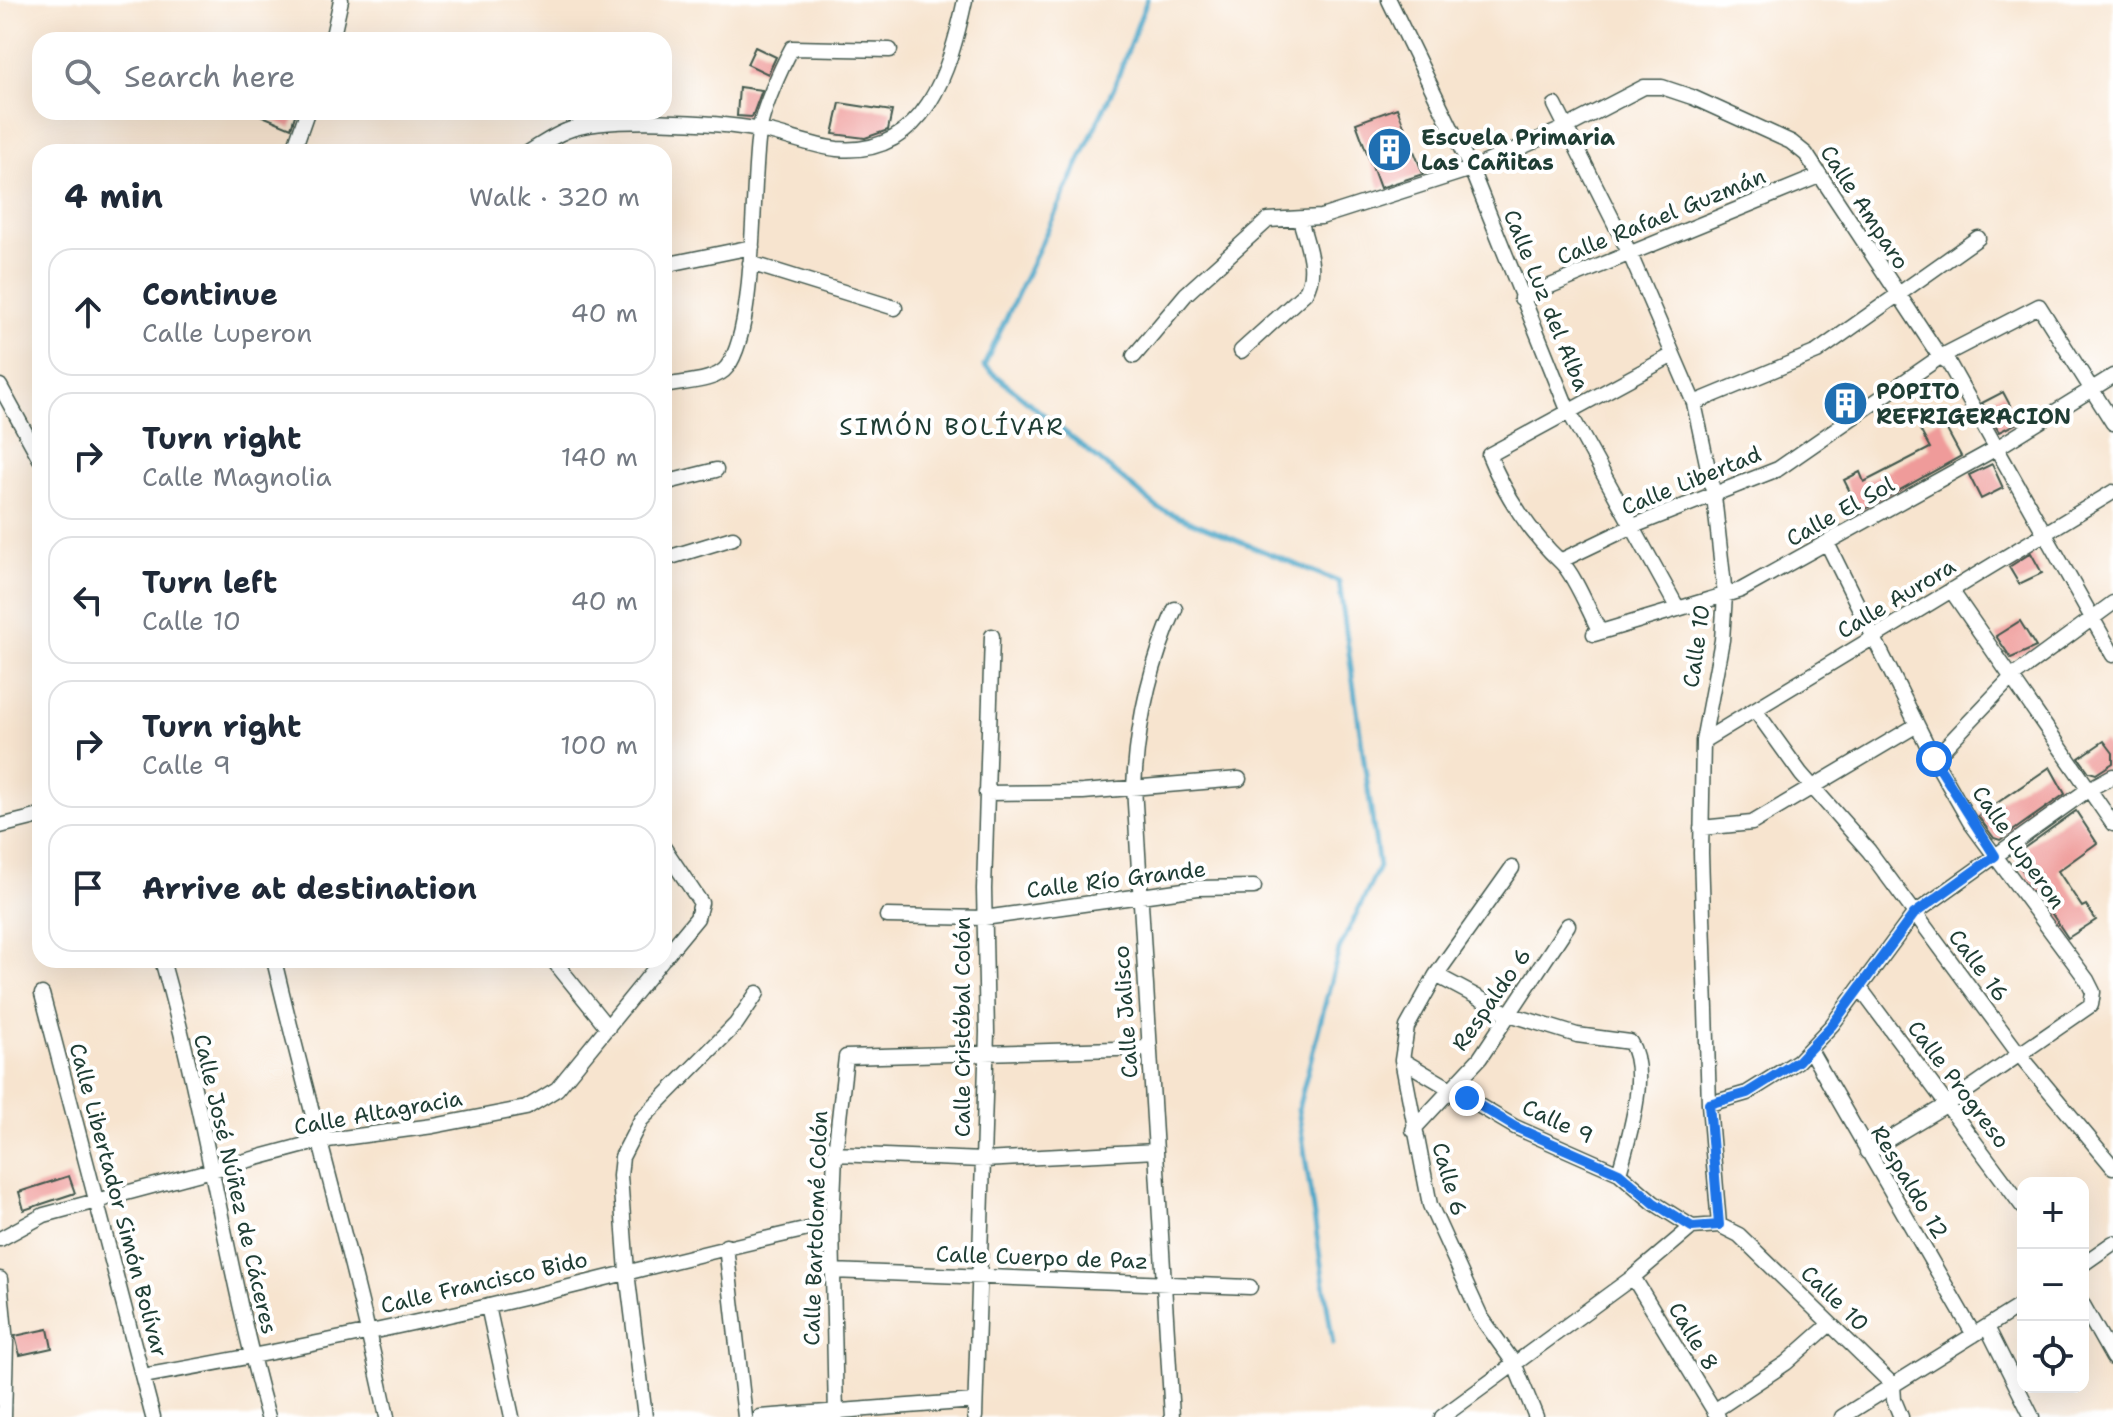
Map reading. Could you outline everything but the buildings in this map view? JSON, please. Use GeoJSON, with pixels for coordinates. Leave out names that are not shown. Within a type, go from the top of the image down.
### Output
{"type":"FeatureCollection","features":[{"type":"Feature","properties":{"kind":"street"},"geometry":{"type":"LineString","coordinates":[[334,32],[341,0]]}},
{"type":"Feature","properties":{"kind":"street"},"geometry":{"type":"LineString","coordinates":[[543,144],[567,131],[606,123],[759,130],[836,149],[872,149],[905,130],[942,86],[965,0]]}},
{"type":"Feature","properties":{"kind":"street","name":"Calle Luz del Alba"},"geometry":{"type":"LineString","coordinates":[[1389,0],[1471,169],[1568,410],[1678,609]]}},
{"type":"Feature","properties":{"kind":"street"},"geometry":{"type":"LineString","coordinates":[[672,384],[718,374],[727,367],[732,356],[741,324],[752,247],[759,130],[792,48],[890,50]]}},
{"type":"Feature","properties":{"kind":"street","name":"Calle Amparo"},"geometry":{"type":"LineString","coordinates":[[1134,356],[1169,312],[1236,246],[1268,220],[1300,219],[1347,210],[1471,169],[1565,128],[1627,94],[1644,87],[1662,87],[1692,97],[1791,142],[1806,154],[1897,296],[1940,357],[1948,362],[2113,655]]}},
{"type":"Feature","properties":{"kind":"street","name":"Calle 10"},"geometry":{"type":"LineString","coordinates":[[1555,105],[1629,252],[1671,356],[1694,403],[1714,496],[1725,595],[1722,640],[1703,741],[1701,828],[1709,1104],[1719,1225],[1739,1235],[1893,1385]]}},
{"type":"Feature","properties":{"kind":"street"},"geometry":{"type":"LineString","coordinates":[[296,144],[304,120]]}},
{"type":"Feature","properties":{"kind":"street","name":"Calle Rafael Guzmán"},"geometry":{"type":"LineString","coordinates":[[1521,298],[1819,176]]}},
{"type":"Feature","properties":{"kind":"street"},"geometry":{"type":"LineString","coordinates":[[1241,351],[1305,293],[1311,283],[1312,271],[1300,219]]}},
{"type":"Feature","properties":{"kind":"street"},"geometry":{"type":"LineString","coordinates":[[1694,403],[1817,352],[1978,238]]}},
{"type":"Feature","properties":{"kind":"street"},"geometry":{"type":"LineString","coordinates":[[672,263],[752,247]]}},
{"type":"Feature","properties":{"kind":"street"},"geometry":{"type":"LineString","coordinates":[[750,263],[895,308]]}},
{"type":"Feature","properties":{"kind":"street","name":"Calle Libertad"},"geometry":{"type":"LineString","coordinates":[[1560,561],[1631,527],[1778,469],[1940,357],[2039,306],[2091,390]]}},
{"type":"Feature","properties":{"kind":"street"},"geometry":{"type":"LineString","coordinates":[[1560,561],[1532,532],[1490,454],[1671,356]]}},
{"type":"Feature","properties":{"kind":"street","name":"Calle El Sol"},"geometry":{"type":"LineString","coordinates":[[1560,561],[1597,633],[1725,595],[1828,545],[1995,449],[2113,376]]}},
{"type":"Feature","properties":{"kind":"street"},"geometry":{"type":"LineString","coordinates":[[0,386],[32,444]]}},
{"type":"Feature","properties":{"kind":"street"},"geometry":{"type":"LineString","coordinates":[[2091,390],[2113,423]]}},
{"type":"Feature","properties":{"kind":"street"},"geometry":{"type":"LineString","coordinates":[[672,481],[716,470]]}},
{"type":"Feature","properties":{"kind":"street","name":"Calle Aurora"},"geometry":{"type":"LineString","coordinates":[[1703,741],[2113,492]]}},
{"type":"Feature","properties":{"kind":"street"},"geometry":{"type":"LineString","coordinates":[[672,557],[733,538]]}},
{"type":"Feature","properties":{"kind":"street","name":"Calle Luperon"},"geometry":{"type":"LineString","coordinates":[[1828,545],[1934,759],[1995,856],[2087,980],[2094,999],[2091,1005],[2019,1054]]}},
{"type":"Feature","properties":{"kind":"street"},"geometry":{"type":"LineString","coordinates":[[1951,590],[2113,824]]}},
{"type":"Feature","properties":{"kind":"street"},"geometry":{"type":"LineString","coordinates":[[1934,759],[2011,678],[2113,603]]}},
{"type":"Feature","properties":{"kind":"street","name":"Calle Jalisco"},"geometry":{"type":"LineString","coordinates":[[1172,1417],[1138,896],[1134,787],[1136,749],[1154,656],[1175,609]]}},
{"type":"Feature","properties":{"kind":"street","name":"Calle Cristóbal Colón"},"geometry":{"type":"LineString","coordinates":[[975,1417],[986,1055],[984,918],[992,636]]}},
{"type":"Feature","properties":{"kind":"street","name":"Calle 16"},"geometry":{"type":"LineString","coordinates":[[1755,710],[1869,851],[2019,1054],[2113,1167]]}},
{"type":"Feature","properties":{"kind":"street"},"geometry":{"type":"LineString","coordinates":[[1701,828],[1752,823],[1917,725]]}},
{"type":"Feature","properties":{"kind":"street"},"geometry":{"type":"LineString","coordinates":[[1709,1104],[1728,1100],[1766,1084],[1810,1050],[1914,914],[2089,789],[2113,776]]}},
{"type":"Feature","properties":{"kind":"street"},"geometry":{"type":"LineString","coordinates":[[986,793],[1083,792],[1239,779]]}},
{"type":"Feature","properties":{"kind":"street"},"geometry":{"type":"LineString","coordinates":[[0,826],[32,818]]}},
{"type":"Feature","properties":{"kind":"street","name":"Calle Altagracia"},"geometry":{"type":"LineString","coordinates":[[672,860],[701,903],[697,918],[672,948]]}},
{"type":"Feature","properties":{"kind":"street","name":"Calle 6"},"geometry":{"type":"LineString","coordinates":[[1512,868],[1436,975],[1407,1027],[1402,1060],[1413,1130],[1430,1205],[1481,1317],[1514,1363],[1536,1417]]}},
{"type":"Feature","properties":{"kind":"street","name":"Calle Río Grande"},"geometry":{"type":"LineString","coordinates":[[887,916],[984,918],[1198,888],[1254,887]]}},
{"type":"Feature","properties":{"kind":"street","name":"Respaldo 6"},"geometry":{"type":"LineString","coordinates":[[1413,1130],[1480,1058],[1568,925]]}},
{"type":"Feature","properties":{"kind":"street","name":"Calle José Núñez de Cáceres"},"geometry":{"type":"LineString","coordinates":[[164,968],[213,1170],[251,1357],[268,1417]]}},
{"type":"Feature","properties":{"kind":"street"},"geometry":{"type":"LineString","coordinates":[[276,968],[371,1331],[387,1417]]}},
{"type":"Feature","properties":{"kind":"street"},"geometry":{"type":"LineString","coordinates":[[559,968],[608,1028]]}},
{"type":"Feature","properties":{"kind":"street","name":"Calle Altagracia"},"geometry":{"type":"LineString","coordinates":[[0,1239],[44,1215],[320,1141],[433,1126],[526,1108],[557,1089],[656,968]]}},
{"type":"Feature","properties":{"kind":"street"},"geometry":{"type":"LineString","coordinates":[[1436,975],[1509,1014],[1577,1035],[1630,1042],[1637,1059],[1635,1112],[1619,1173]]}},
{"type":"Feature","properties":{"kind":"street","name":"Calle Progreso"},"geometry":{"type":"LineString","coordinates":[[1860,988],[2017,1199]]}},
{"type":"Feature","properties":{"kind":"street"},"geometry":{"type":"LineString","coordinates":[[645,1417],[627,1272],[620,1176],[628,1139],[641,1120],[736,1024],[757,993]]}},
{"type":"Feature","properties":{"kind":"street","name":"Calle Libertador Simón Bolívar"},"geometry":{"type":"LineString","coordinates":[[42,994],[153,1417]]}},
{"type":"Feature","properties":{"kind":"street","name":"Calle Bartolomé Colón"},"geometry":{"type":"LineString","coordinates":[[836,1415],[832,1224],[835,1154],[846,1057],[1150,1048]]}},
{"type":"Feature","properties":{"kind":"street","name":"Respaldo 12"},"geometry":{"type":"LineString","coordinates":[[1810,1050],[1867,1152],[2032,1417]]}},
{"type":"Feature","properties":{"kind":"street"},"geometry":{"type":"LineString","coordinates":[[1867,1152],[1946,1105],[2019,1054]]}},
{"type":"Feature","properties":{"kind":"street","name":"Calle 9"},"geometry":{"type":"LineString","coordinates":[[1402,1060],[1453,1087],[1515,1127],[1619,1173],[1654,1203],[1692,1227]]}},
{"type":"Feature","properties":{"kind":"street"},"geometry":{"type":"LineString","coordinates":[[835,1154],[983,1160],[1156,1151]]}},
{"type":"Feature","properties":{"kind":"street","name":"Calle Francisco Bido"},"geometry":{"type":"LineString","coordinates":[[143,1376],[251,1357],[488,1306],[726,1246],[832,1224]]}},
{"type":"Feature","properties":{"kind":"street"},"geometry":{"type":"LineString","coordinates":[[1442,1417],[1633,1277],[1692,1227],[1719,1225]]}},
{"type":"Feature","properties":{"kind":"street"},"geometry":{"type":"LineString","coordinates":[[2089,1260],[2113,1243]]}},
{"type":"Feature","properties":{"kind":"street"},"geometry":{"type":"LineString","coordinates":[[726,1246],[745,1417]]}},
{"type":"Feature","properties":{"kind":"street","name":"Calle Cuerpo de Paz"},"geometry":{"type":"LineString","coordinates":[[832,1271],[1250,1287]]}},
{"type":"Feature","properties":{"kind":"street","name":"Calle 8"},"geometry":{"type":"LineString","coordinates":[[1633,1277],[1716,1414]]}},
{"type":"Feature","properties":{"kind":"street"},"geometry":{"type":"LineString","coordinates":[[0,1279],[6,1343],[4,1417]]}},
{"type":"Feature","properties":{"kind":"street"},"geometry":{"type":"LineString","coordinates":[[488,1306],[512,1417]]}},
{"type":"Feature","properties":{"kind":"street"},"geometry":{"type":"LineString","coordinates":[[1842,1417],[2017,1308]]}},
{"type":"Feature","properties":{"kind":"street"},"geometry":{"type":"LineString","coordinates":[[2089,1316],[2113,1358]]}},
{"type":"Feature","properties":{"kind":"street"},"geometry":{"type":"LineString","coordinates":[[1716,1414],[1786,1363],[1830,1324]]}},
{"type":"Feature","properties":{"kind":"street"},"geometry":{"type":"LineString","coordinates":[[1893,1385],[1894,1400],[1901,1417]]}},
{"type":"Feature","properties":{"kind":"street"},"geometry":{"type":"LineString","coordinates":[[760,1417],[836,1415],[975,1401]]}},
{"type":"Feature","properties":{"kind":"waterway"},"geometry":{"type":"LineString","coordinates":[[1147,0],[1114,87],[984,366],[1158,508],[1339,582],[1379,867],[1339,950],[1298,1109],[1333,1344]]}},
{"type":"Feature","properties":{"kind":"place","name":"Escuela Primaria Las Cañitas"},"geometry":{"type":"Point","coordinates":[1390,150]}},
{"type":"Feature","properties":{"kind":"place","name":"POPITO REFRIGERACION"},"geometry":{"type":"Point","coordinates":[1845,404]}},
{"type":"Feature","properties":{"kind":"district","name":"SIMÓN BOLÍVAR"},"geometry":{"type":"Point","coordinates":[952,427]}},
{"type":"Feature","properties":{"kind":"route"},"geometry":{"type":"LineString","coordinates":[[1467,1098],[1515,1127],[1619,1173],[1654,1203],[1692,1227],[1719,1225],[1709,1104],[1728,1100],[1766,1084],[1798,1061],[1832,1025],[1903,925],[1995,856],[1970,822],[1934,759]]}}]}
